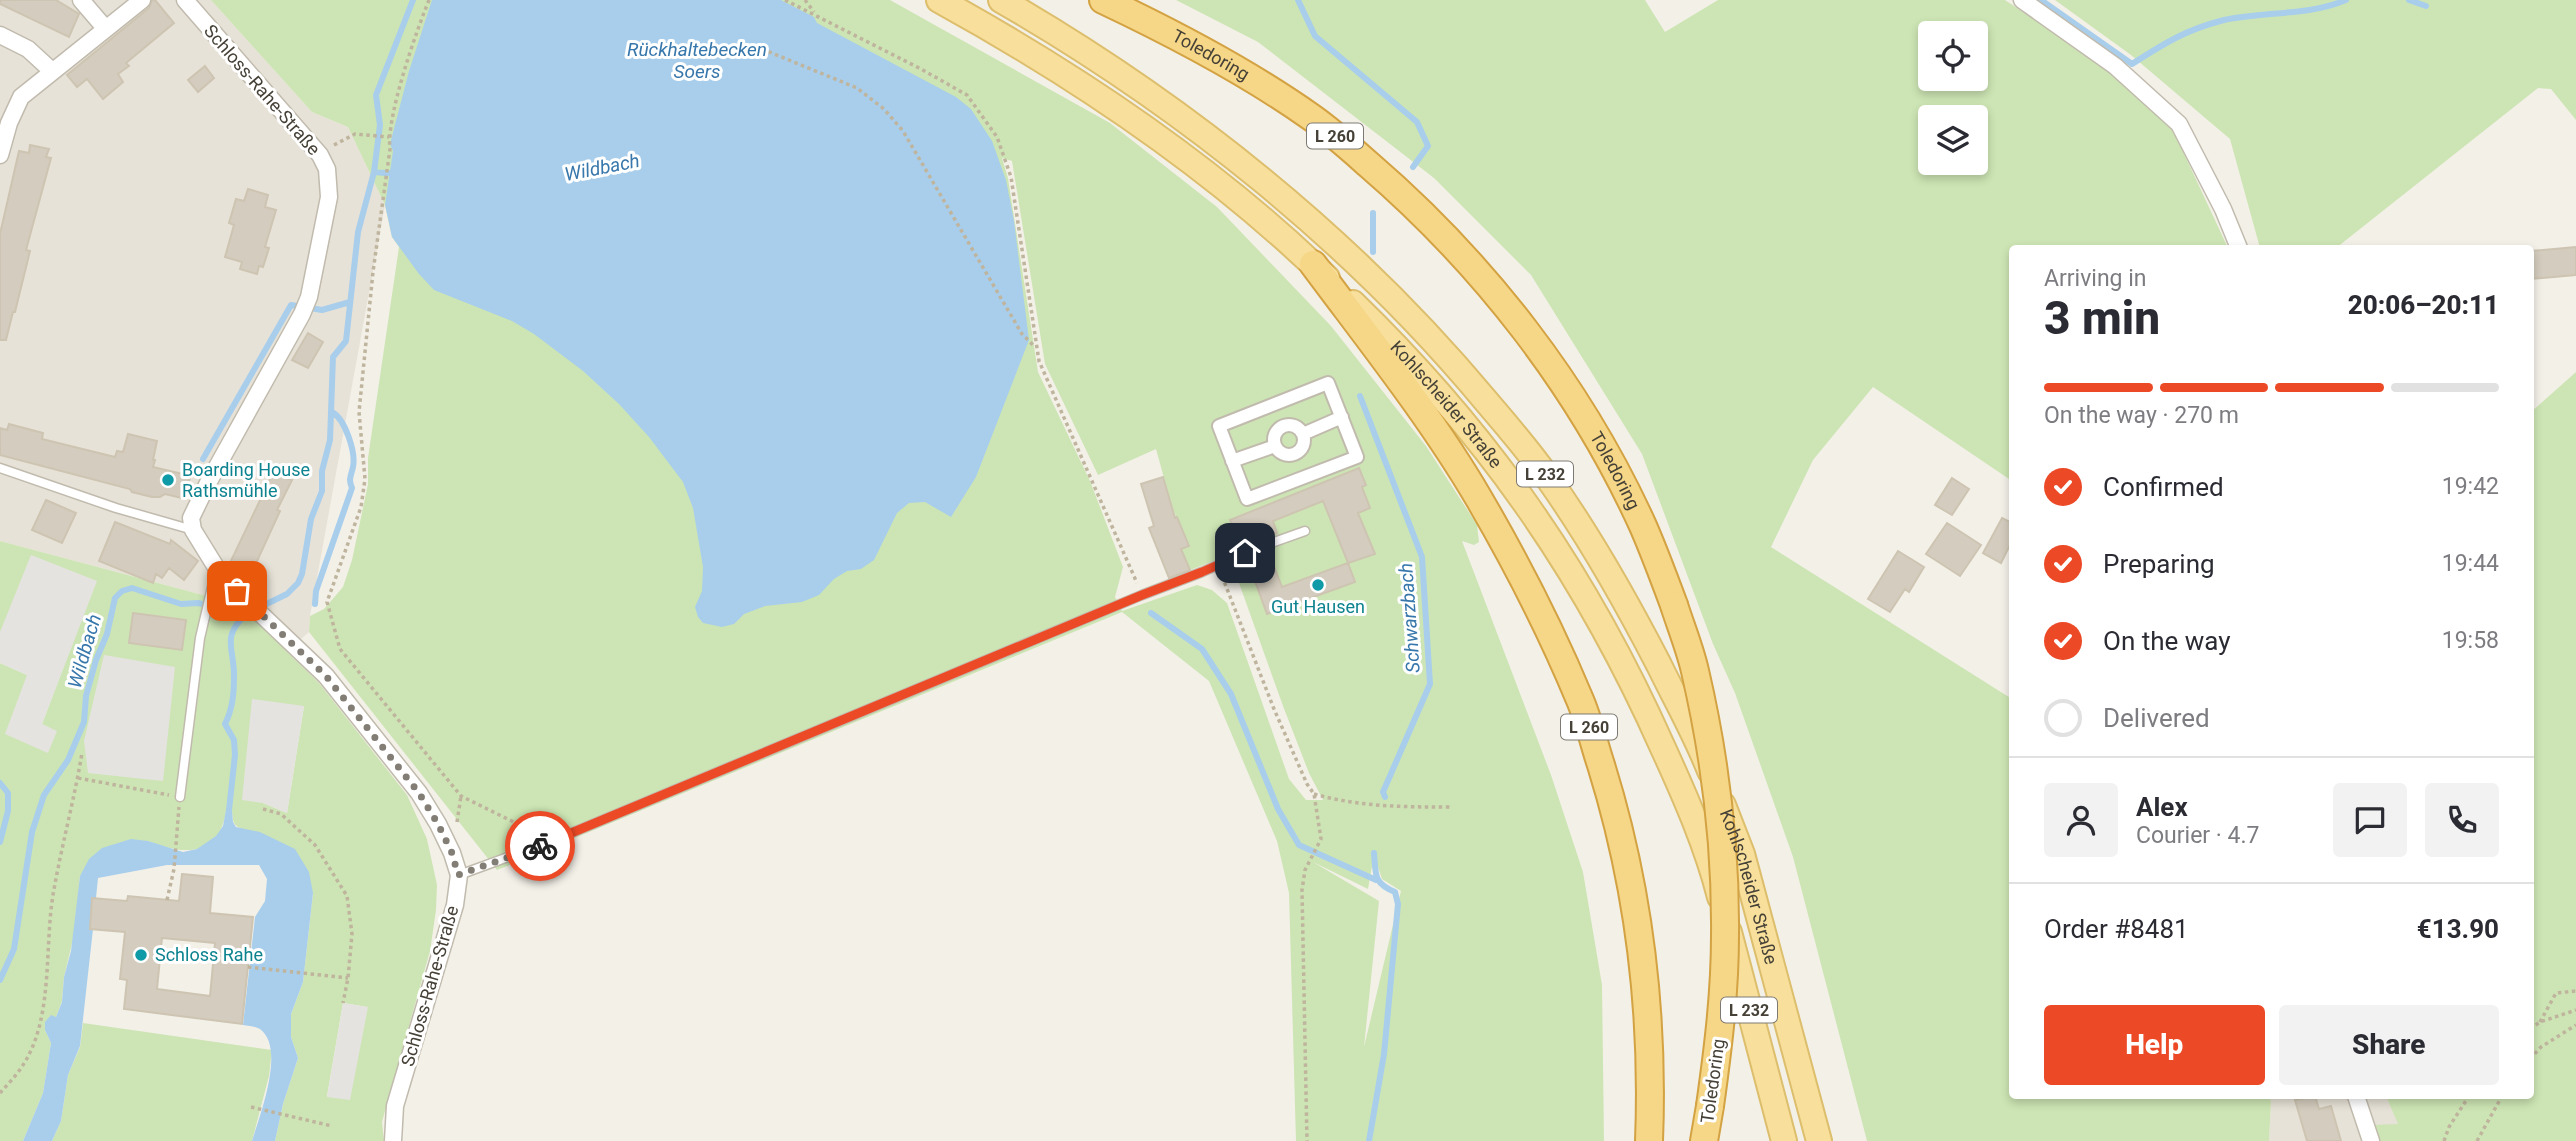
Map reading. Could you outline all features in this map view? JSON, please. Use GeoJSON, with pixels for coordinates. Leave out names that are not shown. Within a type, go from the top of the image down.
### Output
{"type":"FeatureCollection","features":[{"type":"Feature","properties":{"kind":"highway","name":"Toledoring"},"geometry":{"type":"LineString","coordinates":[[1111,4],[1216,56],[1313,118],[1399,191],[1454,246],[1513,314],[1567,389],[1606,454],[1642,525],[1674,605],[1695,670],[1717,792],[1723,855],[1725,936],[1722,1008],[1704,1141]]}},
{"type":"Feature","properties":{"kind":"highway","name":"L 260"},"geometry":{"type":"LineString","coordinates":[[1313,264],[1414,401],[1477,495],[1536,603],[1581,702],[1614,808],[1634,898],[1647,995],[1651,1091],[1649,1141]]}},
{"type":"Feature","properties":{"kind":"main road","name":"Kohlscheider Straße"},"geometry":{"type":"LineString","coordinates":[[939,0],[1093,93],[1167,144],[1250,208],[1313,264],[1390,339],[1484,447],[1532,510],[1600,621],[1643,703],[1671,765],[1715,879],[1784,1141]]}},
{"type":"Feature","properties":{"kind":"main road","name":"Kohlscheider Straße"},"geometry":{"type":"LineString","coordinates":[[1001,0],[1099,61],[1182,118],[1331,238],[1413,318],[1464,374],[1549,479],[1625,599],[1707,763],[1742,855],[1819,1141]]}},
{"type":"Feature","properties":{"kind":"street"},"geometry":{"type":"LineString","coordinates":[[81,0],[105,28]]}},
{"type":"Feature","properties":{"kind":"street"},"geometry":{"type":"LineString","coordinates":[[0,155],[21,97],[142,0]]}},
{"type":"Feature","properties":{"kind":"street","name":"Schloss-Rahe-Straße"},"geometry":{"type":"LineString","coordinates":[[185,0],[320,155],[327,169],[329,197],[309,297],[208,483],[191,518],[193,530],[222,577],[326,676],[419,793],[443,834],[458,875],[455,905],[395,1107],[393,1141]]}},
{"type":"Feature","properties":{"kind":"street"},"geometry":{"type":"LineString","coordinates":[[2022,0],[2115,66],[2179,124],[2223,209],[2238,245]]}},
{"type":"Feature","properties":{"kind":"street"},"geometry":{"type":"LineString","coordinates":[[0,35],[28,49],[52,71]]}},
{"type":"Feature","properties":{"kind":"street"},"geometry":{"type":"LineString","coordinates":[[1328,383],[1342,417],[1357,457],[1247,499],[1219,426],[1328,383]]}},
{"type":"Feature","properties":{"kind":"street"},"geometry":{"type":"LineString","coordinates":[[1303,434],[1342,417]]}},
{"type":"Feature","properties":{"kind":"street"},"geometry":{"type":"LineString","coordinates":[[1284,426],[1295,426],[1303,434],[1304,445],[1297,454],[1284,455],[1275,446],[1276,435],[1284,426]]}},
{"type":"Feature","properties":{"kind":"street"},"geometry":{"type":"LineString","coordinates":[[1233,461],[1275,446]]}},
{"type":"Feature","properties":{"kind":"street"},"geometry":{"type":"LineString","coordinates":[[2357,1099],[2371,1141]]}},
{"type":"Feature","properties":{"kind":"lane"},"geometry":{"type":"LineString","coordinates":[[0,468],[116,508],[193,530]]}},
{"type":"Feature","properties":{"kind":"lane"},"geometry":{"type":"LineString","coordinates":[[1257,548],[1305,531]]}},
{"type":"Feature","properties":{"kind":"lane"},"geometry":{"type":"LineString","coordinates":[[458,875],[552,841],[1245,553]]}},
{"type":"Feature","properties":{"kind":"lane"},"geometry":{"type":"LineString","coordinates":[[180,797],[200,638],[212,587],[222,577]]}},
{"type":"Feature","properties":{"kind":"path"},"geometry":{"type":"LineString","coordinates":[[429,0],[386,136],[390,149],[359,412],[365,479],[361,507],[327,602],[340,649],[461,796],[552,841]]}},
{"type":"Feature","properties":{"kind":"path"},"geometry":{"type":"LineString","coordinates":[[785,0],[815,13],[967,95],[997,138],[1011,177],[1037,348],[1045,377],[1093,479],[1142,595]]}},
{"type":"Feature","properties":{"kind":"path"},"geometry":{"type":"LineString","coordinates":[[805,0],[815,13]]}},
{"type":"Feature","properties":{"kind":"path"},"geometry":{"type":"LineString","coordinates":[[762,49],[856,88],[884,109],[903,131],[1022,334],[1037,348]]}},
{"type":"Feature","properties":{"kind":"path"},"geometry":{"type":"LineString","coordinates":[[320,155],[355,134],[386,136]]}},
{"type":"Feature","properties":{"kind":"path"},"geometry":{"type":"LineString","coordinates":[[1218,565],[1274,709],[1314,794],[1321,839],[1305,870],[1303,890],[1307,1141]]}},
{"type":"Feature","properties":{"kind":"path"},"geometry":{"type":"LineString","coordinates":[[0,1093],[22,1067],[40,1023],[46,990],[48,932],[54,892],[82,753]]}},
{"type":"Feature","properties":{"kind":"path"},"geometry":{"type":"LineString","coordinates":[[78,778],[180,797],[174,869],[167,900]]}},
{"type":"Feature","properties":{"kind":"path"},"geometry":{"type":"LineString","coordinates":[[1314,794],[1347,803],[1451,807]]}},
{"type":"Feature","properties":{"kind":"path"},"geometry":{"type":"LineString","coordinates":[[263,809],[281,814],[315,845],[347,896],[352,934],[343,1003]]}},
{"type":"Feature","properties":{"kind":"path"},"geometry":{"type":"LineString","coordinates":[[249,967],[348,978]]}},
{"type":"Feature","properties":{"kind":"path"},"geometry":{"type":"LineString","coordinates":[[2540,1022],[2556,993],[2576,991]]}},
{"type":"Feature","properties":{"kind":"path"},"geometry":{"type":"LineString","coordinates":[[2534,1026],[2576,1010]]}},
{"type":"Feature","properties":{"kind":"path"},"geometry":{"type":"LineString","coordinates":[[2534,1055],[2576,1026]]}},
{"type":"Feature","properties":{"kind":"path"},"geometry":{"type":"LineString","coordinates":[[2444,1141],[2449,1127],[2467,1099]]}},
{"type":"Feature","properties":{"kind":"path"},"geometry":{"type":"LineString","coordinates":[[2477,1141],[2500,1099]]}},
{"type":"Feature","properties":{"kind":"path"},"geometry":{"type":"LineString","coordinates":[[251,1107],[332,1126]]}},
{"type":"Feature","properties":{"kind":"shaded area"},"geometry":{"type":"Polygon","coordinates":[[[0,0],[211,0],[312,112],[348,127],[385,205],[309,632],[286,652],[241,607],[229,602],[0,541],[0,0]]]}},
{"type":"Feature","properties":{"kind":"shaded area"},"geometry":{"type":"Polygon","coordinates":[[[31,555],[97,581],[42,724],[57,731],[48,753],[5,734],[27,675],[0,663],[0,632],[31,555]]]}},
{"type":"Feature","properties":{"kind":"shaded area"},"geometry":{"type":"Polygon","coordinates":[[[104,655],[175,667],[163,781],[88,773],[84,741],[104,655]]]}},
{"type":"Feature","properties":{"kind":"shaded area"},"geometry":{"type":"Polygon","coordinates":[[[252,699],[304,706],[287,813],[263,803],[242,800],[252,699]]]}},
{"type":"Feature","properties":{"kind":"shaded area"},"geometry":{"type":"Polygon","coordinates":[[[343,1003],[368,1007],[350,1100],[327,1097],[343,1003]]]}},
{"type":"Feature","properties":{"kind":"shaded area"},"geometry":{"type":"Polygon","coordinates":[[[2270,1099],[2387,1099],[2399,1124],[2376,1141],[2269,1141],[2270,1099]]]}},
{"type":"Feature","properties":{"kind":"green space"},"geometry":{"type":"Polygon","coordinates":[[[211,0],[890,0],[1110,123],[1217,207],[1331,326],[1426,446],[1477,525],[1479,542],[1474,545],[1462,541],[1551,775],[1583,872],[1602,985],[1604,1141],[1296,1141],[1289,893],[1277,841],[1209,681],[1122,612],[497,870],[309,632],[310,616],[324,609],[343,587],[352,560],[368,484],[368,458],[399,247],[392,237],[385,205],[348,127],[312,112],[211,0]],[[1002,158],[1008,178],[1038,372],[1090,481],[1123,567],[1115,597],[1122,611],[1197,585],[1212,590],[1227,603],[1289,779],[1306,800],[1323,800],[1309,773],[1283,706],[1229,555],[1190,570],[1181,549],[1189,546],[1172,507],[1156,449],[1098,475],[1045,364],[1012,161],[1002,158]],[[1374,855],[1368,889],[1313,862],[1379,901],[1364,1047],[1401,891],[1382,879],[1374,855]]]}},
{"type":"Feature","properties":{"kind":"green space"},"geometry":{"type":"Polygon","coordinates":[[[1176,0],[1645,0],[1665,32],[1718,0],[2005,0],[2101,64],[2173,130],[2227,245],[2009,245],[2009,479],[1873,387],[1813,460],[1771,547],[2009,697],[2009,1099],[2270,1099],[2269,1141],[1867,1141],[1793,857],[1735,693],[1713,644],[1642,454],[1531,275],[1434,178],[1258,42],[1176,0]]]}},
{"type":"Feature","properties":{"kind":"green space"},"geometry":{"type":"Polygon","coordinates":[[[2055,0],[2576,0],[2576,120],[2551,89],[2538,88],[2340,245],[2259,245],[2230,139],[2131,55],[2055,0]]]}},
{"type":"Feature","properties":{"kind":"green space"},"geometry":{"type":"Polygon","coordinates":[[[2576,372],[2576,1141],[2376,1141],[2370,1125],[2398,1124],[2387,1099],[2534,1099],[2534,409],[2576,372]]]}},
{"type":"Feature","properties":{"kind":"green space"},"geometry":{"type":"Polygon","coordinates":[[[0,541],[229,602],[241,607],[319,683],[407,795],[427,839],[437,885],[436,910],[430,951],[382,1122],[384,1141],[275,1141],[283,1104],[298,1058],[291,1037],[291,1014],[303,982],[313,893],[236,826],[232,811],[226,811],[216,837],[207,845],[186,850],[148,841],[80,876],[75,931],[64,977],[62,1001],[56,1017],[45,1030],[51,1043],[43,1093],[23,1141],[0,1141],[0,663],[27,675],[42,724],[96,581],[0,632],[0,541]],[[304,706],[263,803],[287,813],[304,706]],[[343,1003],[327,1096],[327,1097],[367,1007],[343,1003]]]}},
{"type":"Feature","properties":{"kind":"green space"},"geometry":{"type":"Polygon","coordinates":[[[83,1023],[272,1050],[269,1076],[252,1141],[52,1141],[61,1121],[68,1075],[80,1047],[83,1023]]]}},
{"type":"Feature","properties":{"kind":"water","name":"Rückhaltebecken Soers"},"geometry":{"type":"Polygon","coordinates":[[[432,0],[781,0],[814,17],[817,23],[956,97],[971,109],[992,141],[1006,180],[1029,340],[976,477],[951,517],[925,502],[909,503],[897,513],[874,560],[861,569],[847,571],[834,579],[819,595],[802,602],[765,606],[744,614],[734,624],[722,627],[703,623],[695,607],[702,591],[703,567],[693,508],[683,482],[649,437],[619,404],[583,371],[534,334],[512,321],[434,290],[392,237],[385,205],[393,151],[390,144],[409,71],[432,0]]]}},
{"type":"Feature","properties":{"kind":"water"},"geometry":{"type":"Polygon","coordinates":[[[226,810],[232,811],[236,827],[260,832],[295,849],[309,872],[313,893],[303,982],[291,1014],[291,1037],[298,1058],[283,1104],[275,1141],[252,1141],[269,1082],[271,1051],[267,1038],[260,1029],[243,1025],[255,917],[265,901],[267,879],[259,865],[167,865],[98,878],[96,898],[92,898],[90,929],[93,929],[80,1046],[68,1075],[61,1121],[52,1141],[23,1141],[43,1093],[51,1043],[45,1030],[45,1022],[51,1015],[56,1017],[62,1002],[80,876],[89,859],[102,848],[131,839],[148,841],[183,852],[197,849],[216,836],[223,826],[226,810]]]}},
{"type":"Feature","properties":{"kind":"building"},"geometry":{"type":"Polygon","coordinates":[[[0,0],[56,0],[79,14],[69,37],[0,4],[0,0]]]}},
{"type":"Feature","properties":{"kind":"building"},"geometry":{"type":"Polygon","coordinates":[[[152,0],[155,0],[174,23],[126,63],[129,66],[118,74],[123,82],[103,99],[87,79],[77,87],[67,75],[149,8],[152,0]]]}},
{"type":"Feature","properties":{"kind":"building"},"geometry":{"type":"Polygon","coordinates":[[[205,66],[214,78],[198,92],[188,80],[205,66]]]}},
{"type":"Feature","properties":{"kind":"building"},"geometry":{"type":"Polygon","coordinates":[[[30,145],[49,149],[46,157],[51,158],[26,250],[30,251],[15,312],[6,340],[0,340],[0,234],[19,151],[29,153],[30,145]]]}},
{"type":"Feature","properties":{"kind":"building"},"geometry":{"type":"Polygon","coordinates":[[[248,189],[268,195],[265,207],[276,210],[265,247],[269,248],[263,267],[259,266],[257,274],[240,269],[242,262],[225,257],[234,225],[229,223],[236,199],[244,201],[248,189]]]}},
{"type":"Feature","properties":{"kind":"building"},"geometry":{"type":"Polygon","coordinates":[[[2576,247],[2576,275],[2534,279],[2534,251],[2576,247]]]}},
{"type":"Feature","properties":{"kind":"building"},"geometry":{"type":"Polygon","coordinates":[[[308,333],[323,342],[308,368],[292,360],[308,333]]]}},
{"type":"Feature","properties":{"kind":"building"},"geometry":{"type":"Polygon","coordinates":[[[9,424],[43,433],[42,439],[115,457],[117,451],[123,452],[128,434],[157,441],[153,467],[191,476],[182,498],[165,494],[152,497],[0,455],[0,428],[7,430],[9,424]]]}},
{"type":"Feature","properties":{"kind":"building"},"geometry":{"type":"Polygon","coordinates":[[[1359,468],[1366,485],[1362,487],[1370,508],[1358,513],[1375,554],[1348,563],[1355,582],[1267,614],[1247,559],[1251,551],[1248,547],[1242,547],[1230,520],[1359,468]],[[1323,501],[1273,521],[1277,533],[1252,544],[1251,550],[1255,554],[1268,551],[1282,587],[1348,563],[1323,501]]]}},
{"type":"Feature","properties":{"kind":"building"},"geometry":{"type":"Polygon","coordinates":[[[273,473],[292,480],[246,585],[228,567],[273,473]]]}},
{"type":"Feature","properties":{"kind":"building"},"geometry":{"type":"Polygon","coordinates":[[[1163,477],[1175,518],[1177,517],[1189,546],[1181,549],[1190,570],[1169,578],[1149,528],[1154,526],[1141,484],[1163,477]]]}},
{"type":"Feature","properties":{"kind":"building"},"geometry":{"type":"Polygon","coordinates":[[[1952,478],[1969,489],[1952,515],[1935,505],[1952,478]]]}},
{"type":"Feature","properties":{"kind":"building"},"geometry":{"type":"Polygon","coordinates":[[[46,500],[76,513],[62,543],[32,530],[46,500]]]}},
{"type":"Feature","properties":{"kind":"building"},"geometry":{"type":"Polygon","coordinates":[[[2002,518],[2009,522],[2009,547],[2001,563],[1983,553],[2002,518]]]}},
{"type":"Feature","properties":{"kind":"building"},"geometry":{"type":"Polygon","coordinates":[[[115,522],[170,544],[171,540],[198,561],[184,580],[169,568],[162,578],[156,574],[153,583],[99,561],[115,522]]]}},
{"type":"Feature","properties":{"kind":"building"},"geometry":{"type":"Polygon","coordinates":[[[1947,523],[1981,545],[1960,576],[1926,554],[1947,523]]]}},
{"type":"Feature","properties":{"kind":"building"},"geometry":{"type":"Polygon","coordinates":[[[1898,551],[1924,567],[1909,592],[1905,589],[1890,612],[1868,599],[1898,551]]]}},
{"type":"Feature","properties":{"kind":"building"},"geometry":{"type":"Polygon","coordinates":[[[133,613],[186,620],[182,650],[129,643],[133,613]]]}},
{"type":"Feature","properties":{"kind":"building","name":"Schloss Rahe"},"geometry":{"type":"Polygon","coordinates":[[[182,874],[213,877],[210,913],[253,917],[242,1024],[124,1009],[127,980],[120,979],[125,932],[90,929],[92,898],[127,901],[128,896],[179,901],[182,874]],[[162,938],[157,989],[210,996],[215,943],[162,938]]]}},
{"type":"Feature","properties":{"kind":"building"},"geometry":{"type":"Polygon","coordinates":[[[2316,1099],[2319,1109],[2331,1106],[2341,1141],[2307,1141],[2295,1100],[2316,1099]]]}},
{"type":"Feature","properties":{"kind":"waterway","name":"Wildbach"},"geometry":{"type":"LineString","coordinates":[[0,980],[14,949],[32,832],[44,795],[68,760],[84,722],[86,696],[107,634],[115,598],[122,591],[132,588],[181,604],[198,603],[246,614],[287,594],[298,583],[302,574],[311,519],[322,491],[322,471],[330,440],[333,357],[346,341],[358,232],[374,172],[380,125],[376,95],[413,0]]}},
{"type":"Feature","properties":{"kind":"waterway","name":"Schwarzbach"},"geometry":{"type":"LineString","coordinates":[[1298,0],[1315,36],[1417,122],[1428,146],[1413,167]]}},
{"type":"Feature","properties":{"kind":"waterway"},"geometry":{"type":"LineString","coordinates":[[2041,0],[2132,64],[2176,38],[2210,24],[2239,17],[2317,9],[2346,0]]}},
{"type":"Feature","properties":{"kind":"waterway"},"geometry":{"type":"LineString","coordinates":[[2409,0],[2426,6]]}},
{"type":"Feature","properties":{"kind":"waterway","name":"Wildbach"},"geometry":{"type":"LineString","coordinates":[[374,172],[396,174]]}},
{"type":"Feature","properties":{"kind":"waterway","name":"Schwarzbach"},"geometry":{"type":"LineString","coordinates":[[1373,213],[1373,252]]}},
{"type":"Feature","properties":{"kind":"waterway"},"geometry":{"type":"LineString","coordinates":[[203,459],[291,305],[322,310],[350,302]]}},
{"type":"Feature","properties":{"kind":"waterway","name":"Schwarzbach"},"geometry":{"type":"LineString","coordinates":[[1360,396],[1422,557],[1430,684],[1383,792],[1385,797]]}},
{"type":"Feature","properties":{"kind":"waterway"},"geometry":{"type":"LineString","coordinates":[[315,604],[316,591],[352,488],[351,445],[341,421],[332,412]]}},
{"type":"Feature","properties":{"kind":"waterway"},"geometry":{"type":"LineString","coordinates":[[1151,613],[1202,649],[1231,694],[1278,809],[1299,845],[1376,880]]}},
{"type":"Feature","properties":{"kind":"waterway"},"geometry":{"type":"LineString","coordinates":[[229,810],[235,755],[234,740],[225,724],[234,688],[231,636],[238,622],[246,614]]}},
{"type":"Feature","properties":{"kind":"waterway","name":"Wildbach"},"geometry":{"type":"LineString","coordinates":[[0,783],[8,793],[8,811],[0,842]]}},
{"type":"Feature","properties":{"kind":"waterway","name":"Schwarzbach"},"geometry":{"type":"LineString","coordinates":[[1369,1141],[1384,1054],[1398,904],[1395,892],[1379,882],[1374,853]]}},
{"type":"Feature","properties":{"kind":"way so far"},"geometry":{"type":"LineString","coordinates":[[237,591],[326,676],[419,793],[452,853],[458,875],[540,846]]}},
{"type":"Feature","properties":{"kind":"place","name":"Boarding House Rathsmühle"},"geometry":{"type":"Point","coordinates":[168,480]}},
{"type":"Feature","properties":{"kind":"place","name":"Gut Hausen"},"geometry":{"type":"Point","coordinates":[1318,585]}},
{"type":"Feature","properties":{"kind":"place","name":"Schloss Rahe"},"geometry":{"type":"Point","coordinates":[141,955]}},
{"type":"Feature","properties":{"kind":"route"},"geometry":{"type":"LineString","coordinates":[[540,846],[1245,553]]}}]}
